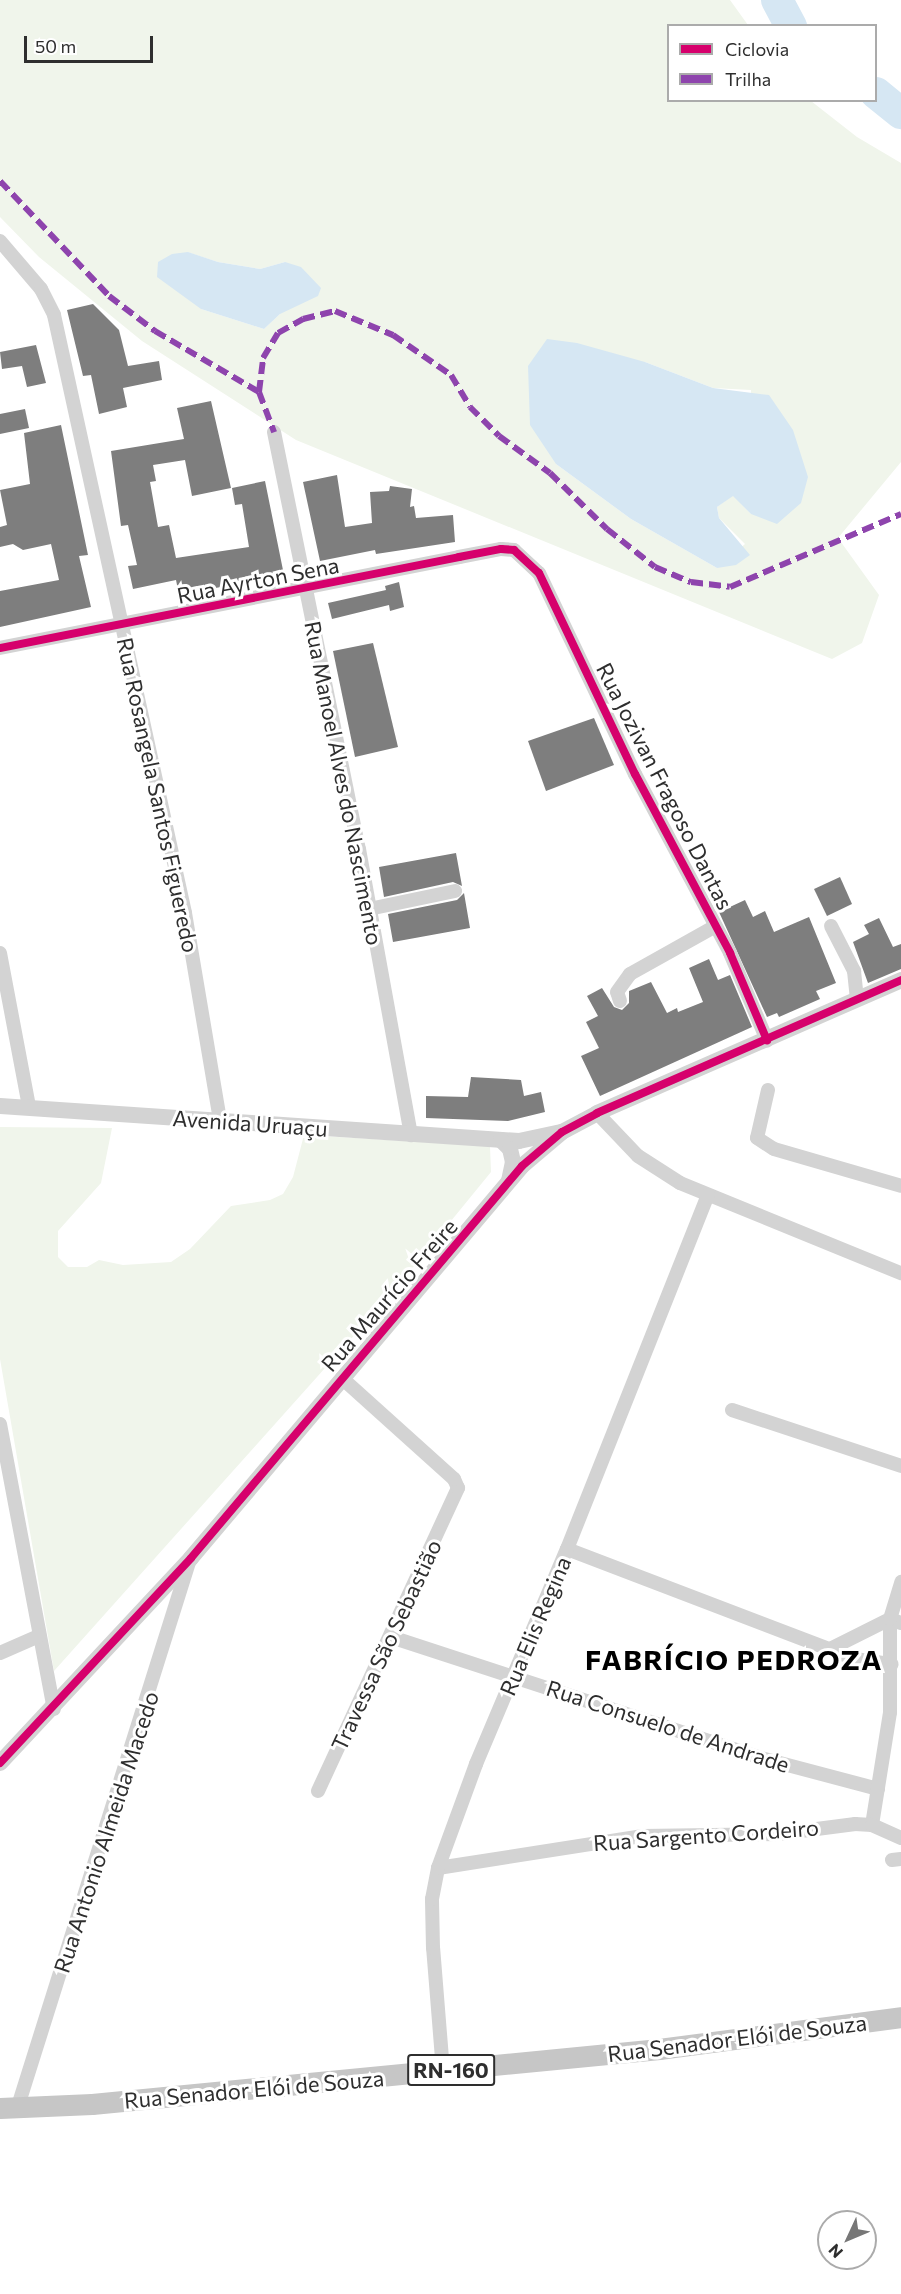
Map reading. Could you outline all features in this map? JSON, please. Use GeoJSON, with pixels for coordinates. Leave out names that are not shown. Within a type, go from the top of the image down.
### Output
{"type":"FeatureCollection","features":[{"type":"Feature","properties":{"kind":"main road","name":"Rua Senador Elói de Souza"},"geometry":{"type":"LineString","coordinates":[[9,2107],[92,2104],[443,2071],[768,2037],[901,2017]]}},
{"type":"Feature","properties":{"kind":"street","name":"Rua Rosangela Santos Figueredo"},"geometry":{"type":"LineString","coordinates":[[0,241],[41,289],[54,315],[184,913],[220,1120]]}},
{"type":"Feature","properties":{"kind":"street","name":"Rua Manoel Alves do Nascimento"},"geometry":{"type":"LineString","coordinates":[[274,432],[369,909],[411,1135]]}},
{"type":"Feature","properties":{"kind":"street","name":"Rua Ayrton Sena"},"geometry":{"type":"LineString","coordinates":[[0,648],[305,590],[501,549],[522,555]]}},
{"type":"Feature","properties":{"kind":"street","name":"Rua Jozivan Fragoso Dantas"},"geometry":{"type":"LineString","coordinates":[[522,555],[539,573],[635,774],[716,926],[767,1040]]}},
{"type":"Feature","properties":{"kind":"street"},"geometry":{"type":"LineString","coordinates":[[369,909],[455,891]]}},
{"type":"Feature","properties":{"kind":"street"},"geometry":{"type":"LineString","coordinates":[[620,1001],[617,992],[630,974],[716,926]]}},
{"type":"Feature","properties":{"kind":"street"},"geometry":{"type":"LineString","coordinates":[[831,926],[854,971],[857,1000]]}},
{"type":"Feature","properties":{"kind":"street"},"geometry":{"type":"LineString","coordinates":[[0,953],[29,1106]]}},
{"type":"Feature","properties":{"kind":"street","name":"Rua Maurício Freire"},"geometry":{"type":"LineString","coordinates":[[0,1763],[54,1709],[191,1558],[510,1181],[562,1132],[597,1113],[901,980]]}},
{"type":"Feature","properties":{"kind":"street"},"geometry":{"type":"LineString","coordinates":[[768,1090],[757,1138],[774,1149],[901,1186]]}},
{"type":"Feature","properties":{"kind":"street","name":"Avenida Uruaçu"},"geometry":{"type":"LineString","coordinates":[[0,1106],[29,1106],[519,1141],[562,1132]]}},
{"type":"Feature","properties":{"kind":"street"},"geometry":{"type":"LineString","coordinates":[[597,1113],[638,1156],[680,1183],[901,1273]]}},
{"type":"Feature","properties":{"kind":"street"},"geometry":{"type":"LineString","coordinates":[[501,1140],[510,1149],[510,1181]]}},
{"type":"Feature","properties":{"kind":"street","name":"Rua Elis Regina"},"geometry":{"type":"LineString","coordinates":[[443,2071],[432,1899],[438,1868],[468,1784],[567,1549],[708,1195]]}},
{"type":"Feature","properties":{"kind":"street","name":"Travessa São Sebastião"},"geometry":{"type":"LineString","coordinates":[[318,1791],[454,1498],[456,1481],[342,1378]]}},
{"type":"Feature","properties":{"kind":"street"},"geometry":{"type":"LineString","coordinates":[[732,1410],[901,1466]]}},
{"type":"Feature","properties":{"kind":"street"},"geometry":{"type":"LineString","coordinates":[[0,1424],[54,1709]]}},
{"type":"Feature","properties":{"kind":"street"},"geometry":{"type":"LineString","coordinates":[[567,1549],[871,1664],[892,1664]]}},
{"type":"Feature","properties":{"kind":"street","name":"Rua Antonio Almeida Macedo"},"geometry":{"type":"LineString","coordinates":[[9,2107],[191,1558]]}},
{"type":"Feature","properties":{"kind":"street"},"geometry":{"type":"LineString","coordinates":[[872,1825],[890,1712],[895,1621],[901,1582]]}},
{"type":"Feature","properties":{"kind":"street"},"geometry":{"type":"LineString","coordinates":[[830,1649],[895,1621]]}},
{"type":"Feature","properties":{"kind":"street"},"geometry":{"type":"LineString","coordinates":[[0,1653],[39,1636]]}},
{"type":"Feature","properties":{"kind":"street","name":"Rua Consuelo de Andrade"},"geometry":{"type":"LineString","coordinates":[[391,1637],[750,1755],[878,1789]]}},
{"type":"Feature","properties":{"kind":"street","name":"Rua Sargento Cordeiro"},"geometry":{"type":"LineString","coordinates":[[438,1868],[642,1836],[778,1834],[843,1825],[872,1825],[901,1838]]}},
{"type":"Feature","properties":{"kind":"shaded area"},"geometry":{"type":"Polygon","coordinates":[[[0,0],[730,0],[747,24],[667,24],[667,102],[812,102],[857,137],[901,163],[901,462],[838,538],[879,595],[862,643],[832,659],[296,440],[142,341],[39,257],[0,217],[0,0]],[[187,252],[201,309],[264,329],[280,314],[285,262],[260,269],[218,262],[187,252]],[[645,362],[556,464],[631,519],[717,568],[745,544],[719,518],[717,507],[733,495],[751,514],[751,390],[713,388],[645,362]]]}},
{"type":"Feature","properties":{"kind":"shaded area"},"geometry":{"type":"Polygon","coordinates":[[[0,1127],[112,1128],[101,1183],[58,1231],[58,1257],[68,1267],[87,1267],[99,1260],[123,1265],[171,1262],[190,1249],[231,1206],[270,1200],[283,1194],[293,1177],[304,1135],[490,1146],[491,1172],[393,1292],[54,1671],[0,1359],[0,1127]]]}},
{"type":"Feature","properties":{"kind":"water"},"geometry":{"type":"Polygon","coordinates":[[[188,252],[218,262],[260,269],[285,262],[301,267],[321,288],[318,296],[280,314],[264,329],[201,309],[157,277],[158,262],[172,254],[188,252]]]}},
{"type":"Feature","properties":{"kind":"water"},"geometry":{"type":"Polygon","coordinates":[[[547,339],[577,343],[645,362],[713,388],[769,395],[793,430],[808,477],[801,503],[777,524],[751,514],[733,496],[717,507],[719,518],[750,555],[736,565],[717,568],[631,519],[556,464],[530,425],[528,366],[547,339]]]}},
{"type":"Feature","properties":{"kind":"building"},"geometry":{"type":"Polygon","coordinates":[[[93,304],[119,330],[128,366],[159,361],[162,380],[123,388],[127,407],[99,414],[91,375],[83,376],[67,310],[93,304]]]}},
{"type":"Feature","properties":{"kind":"building"},"geometry":{"type":"Polygon","coordinates":[[[36,345],[46,383],[27,387],[22,366],[2,369],[0,352],[36,345]]]}},
{"type":"Feature","properties":{"kind":"building"},"geometry":{"type":"Polygon","coordinates":[[[211,401],[231,488],[192,496],[185,460],[153,465],[156,481],[150,482],[158,527],[169,525],[176,558],[249,547],[242,504],[235,505],[232,488],[265,481],[284,575],[179,595],[176,580],[133,589],[128,566],[137,565],[128,525],[121,526],[111,451],[184,439],[177,408],[211,401]]]}},
{"type":"Feature","properties":{"kind":"building"},"geometry":{"type":"Polygon","coordinates":[[[25,409],[29,428],[0,434],[0,414],[25,409]]]}},
{"type":"Feature","properties":{"kind":"building"},"geometry":{"type":"Polygon","coordinates":[[[61,425],[88,555],[79,556],[91,607],[0,627],[0,591],[59,580],[51,544],[23,550],[13,544],[0,547],[0,527],[7,525],[0,490],[30,484],[24,433],[61,425]]]}},
{"type":"Feature","properties":{"kind":"building"},"geometry":{"type":"Polygon","coordinates":[[[337,475],[345,527],[372,523],[370,492],[389,491],[390,486],[412,489],[410,507],[414,506],[416,518],[453,515],[455,542],[376,554],[375,550],[320,561],[303,482],[337,475]]]}},
{"type":"Feature","properties":{"kind":"building"},"geometry":{"type":"Polygon","coordinates":[[[399,582],[404,607],[390,611],[389,605],[332,619],[328,603],[386,590],[385,586],[399,582]]]}},
{"type":"Feature","properties":{"kind":"building"},"geometry":{"type":"Polygon","coordinates":[[[373,643],[398,747],[355,757],[333,651],[373,643]]]}},
{"type":"Feature","properties":{"kind":"building"},"geometry":{"type":"Polygon","coordinates":[[[594,718],[614,765],[546,791],[528,741],[594,718]]]}},
{"type":"Feature","properties":{"kind":"building"},"geometry":{"type":"Polygon","coordinates":[[[456,853],[462,886],[453,882],[384,897],[379,867],[456,853]]]}},
{"type":"Feature","properties":{"kind":"building"},"geometry":{"type":"Polygon","coordinates":[[[840,877],[852,904],[827,916],[814,889],[840,877]]]}},
{"type":"Feature","properties":{"kind":"building"},"geometry":{"type":"Polygon","coordinates":[[[464,893],[470,928],[393,942],[388,914],[457,900],[464,893]]]}},
{"type":"Feature","properties":{"kind":"building"},"geometry":{"type":"Polygon","coordinates":[[[745,900],[753,917],[765,911],[774,932],[809,917],[836,983],[816,991],[820,999],[779,1017],[777,1013],[767,1017],[719,912],[745,900]]]}},
{"type":"Feature","properties":{"kind":"building"},"geometry":{"type":"Polygon","coordinates":[[[879,918],[893,947],[901,944],[901,969],[868,983],[853,942],[869,934],[864,925],[879,918]]]}},
{"type":"Feature","properties":{"kind":"building"},"geometry":{"type":"Polygon","coordinates":[[[709,959],[718,980],[730,975],[752,1027],[600,1096],[581,1056],[599,1048],[586,1022],[598,1016],[587,996],[602,988],[614,1007],[622,1010],[629,1003],[629,991],[651,982],[667,1013],[677,1008],[678,1012],[703,1002],[689,968],[709,959]]]}},
{"type":"Feature","properties":{"kind":"building"},"geometry":{"type":"Polygon","coordinates":[[[471,1077],[521,1080],[524,1096],[541,1092],[545,1112],[508,1121],[426,1118],[426,1096],[468,1097],[471,1077]]]}},
{"type":"Feature","properties":{"kind":"waterway"},"geometry":{"type":"LineString","coordinates":[[777,0],[790,24]]}},
{"type":"Feature","properties":{"kind":"waterway"},"geometry":{"type":"LineString","coordinates":[[877,94],[901,113]]}},
{"type":"Feature","properties":{"kind":"marked path"},"geometry":{"type":"LineString","coordinates":[[0,181],[109,296],[155,331],[259,392],[274,432]]}},
{"type":"Feature","properties":{"kind":"marked path"},"geometry":{"type":"LineString","coordinates":[[259,392],[263,358],[278,333],[303,319],[335,311],[393,335],[451,375],[470,407],[499,436],[550,473],[607,529],[655,567],[691,582],[730,587],[901,514]]}},
{"type":"Feature","properties":{"kind":"cycle path"},"geometry":{"type":"LineString","coordinates":[[0,648],[459,557],[501,549],[514,550],[539,573],[635,774],[730,953],[767,1040]]}},
{"type":"Feature","properties":{"kind":"cycle path"},"geometry":{"type":"LineString","coordinates":[[0,1763],[191,1558],[522,1166],[562,1132],[597,1113],[901,980]]}},
{"type":"Feature","properties":{"kind":"district","name":"FABRÍCIO PEDROZA"},"geometry":{"type":"Point","coordinates":[734,1659]}}]}
